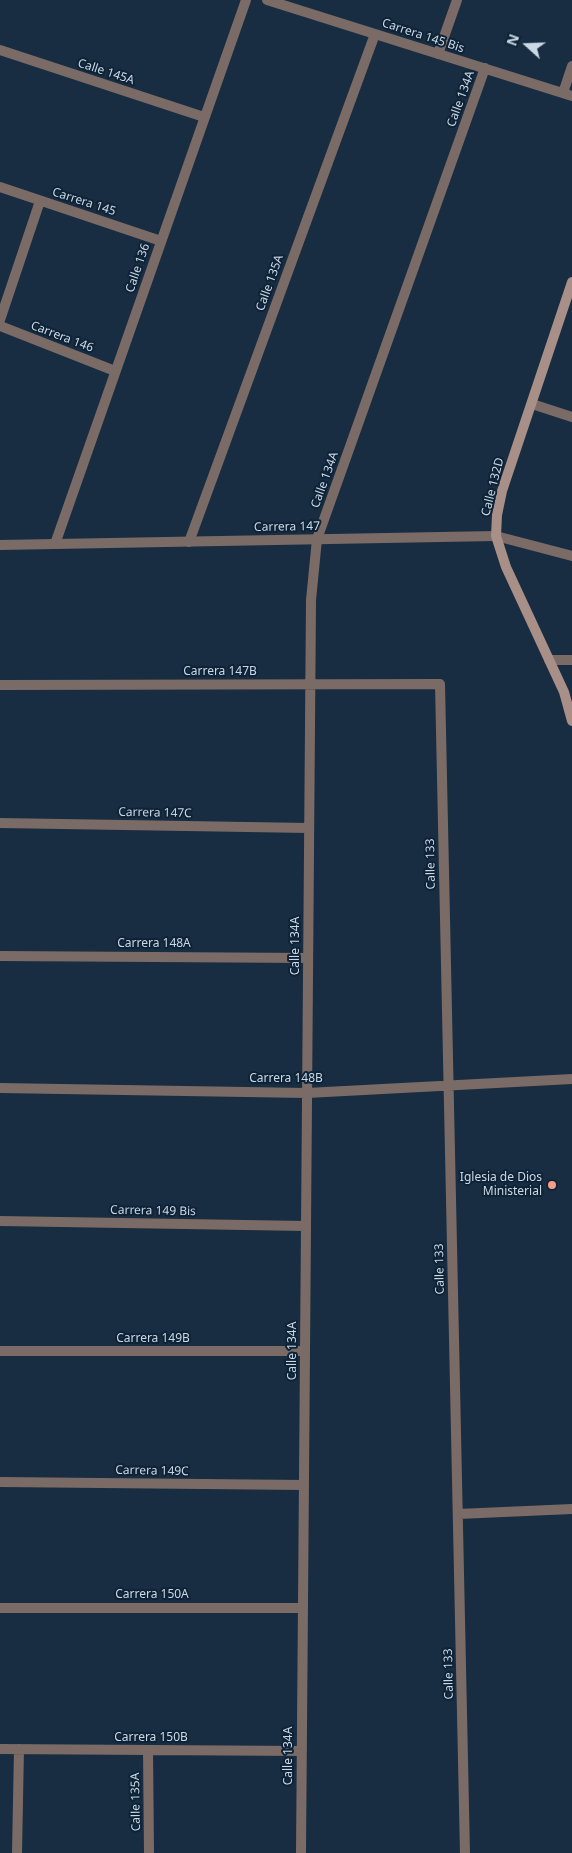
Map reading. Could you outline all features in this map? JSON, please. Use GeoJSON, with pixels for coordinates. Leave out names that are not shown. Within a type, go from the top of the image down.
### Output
{"type":"FeatureCollection","features":[{"type":"Feature","properties":{"kind":"main road","name":"Calle 132D"},"geometry":{"type":"LineString","coordinates":[[572,282],[502,491],[497,515],[496,536],[506,568],[564,692],[572,721]]}},
{"type":"Feature","properties":{"kind":"street","name":"Calle 136"},"geometry":{"type":"LineString","coordinates":[[55,544],[246,0]]}},
{"type":"Feature","properties":{"kind":"street","name":"Carrera 145 Bis"},"geometry":{"type":"LineString","coordinates":[[267,0],[567,94]]}},
{"type":"Feature","properties":{"kind":"street"},"geometry":{"type":"LineString","coordinates":[[438,54],[457,0]]}},
{"type":"Feature","properties":{"kind":"street","name":"Calle 135A"},"geometry":{"type":"LineString","coordinates":[[189,542],[375,34]]}},
{"type":"Feature","properties":{"kind":"street","name":"Calle 145A"},"geometry":{"type":"LineString","coordinates":[[0,50],[204,117]]}},
{"type":"Feature","properties":{"kind":"street"},"geometry":{"type":"LineString","coordinates":[[567,94],[572,66]]}},
{"type":"Feature","properties":{"kind":"street","name":"Calle 134A"},"geometry":{"type":"LineString","coordinates":[[301,1853],[311,600],[317,540],[486,68]]}},
{"type":"Feature","properties":{"kind":"street","name":"Carrera 145"},"geometry":{"type":"LineString","coordinates":[[0,187],[161,241]]}},
{"type":"Feature","properties":{"kind":"street"},"geometry":{"type":"LineString","coordinates":[[0,320],[40,201]]}},
{"type":"Feature","properties":{"kind":"street","name":"Carrera 146"},"geometry":{"type":"LineString","coordinates":[[0,326],[115,371]]}},
{"type":"Feature","properties":{"kind":"street"},"geometry":{"type":"LineString","coordinates":[[532,404],[572,417]]}},
{"type":"Feature","properties":{"kind":"street","name":"Carrera 147"},"geometry":{"type":"LineString","coordinates":[[0,545],[496,536],[572,556]]}},
{"type":"Feature","properties":{"kind":"street"},"geometry":{"type":"LineString","coordinates":[[549,660],[572,660]]}},
{"type":"Feature","properties":{"kind":"street","name":"Carrera 147B"},"geometry":{"type":"LineString","coordinates":[[0,685],[440,684]]}},
{"type":"Feature","properties":{"kind":"street","name":"Calle 133"},"geometry":{"type":"LineString","coordinates":[[440,684],[465,1853]]}},
{"type":"Feature","properties":{"kind":"street","name":"Carrera 147C"},"geometry":{"type":"LineString","coordinates":[[0,823],[309,828]]}},
{"type":"Feature","properties":{"kind":"street","name":"Carrera 148A"},"geometry":{"type":"LineString","coordinates":[[0,956],[308,958]]}},
{"type":"Feature","properties":{"kind":"street","name":"Carrera 148B"},"geometry":{"type":"LineString","coordinates":[[0,1088],[307,1093],[572,1079]]}},
{"type":"Feature","properties":{"kind":"street","name":"Carrera 149 Bis"},"geometry":{"type":"LineString","coordinates":[[0,1221],[306,1226]]}},
{"type":"Feature","properties":{"kind":"street","name":"Carrera 149B"},"geometry":{"type":"LineString","coordinates":[[0,1351],[305,1351]]}},
{"type":"Feature","properties":{"kind":"street","name":"Carrera 149C"},"geometry":{"type":"LineString","coordinates":[[0,1482],[304,1485]]}},
{"type":"Feature","properties":{"kind":"street"},"geometry":{"type":"LineString","coordinates":[[458,1514],[572,1509]]}},
{"type":"Feature","properties":{"kind":"street","name":"Carrera 150A"},"geometry":{"type":"LineString","coordinates":[[0,1608],[303,1608]]}},
{"type":"Feature","properties":{"kind":"street","name":"Carrera 150B"},"geometry":{"type":"LineString","coordinates":[[0,1749],[302,1751]]}},
{"type":"Feature","properties":{"kind":"street"},"geometry":{"type":"LineString","coordinates":[[17,1853],[18,1749]]}},
{"type":"Feature","properties":{"kind":"street","name":"Calle 135A"},"geometry":{"type":"LineString","coordinates":[[148,1750],[149,1853]]}},
{"type":"Feature","properties":{"kind":"place","name":"Iglesia de Dios Ministerial"},"geometry":{"type":"Point","coordinates":[552,1185]}}]}
